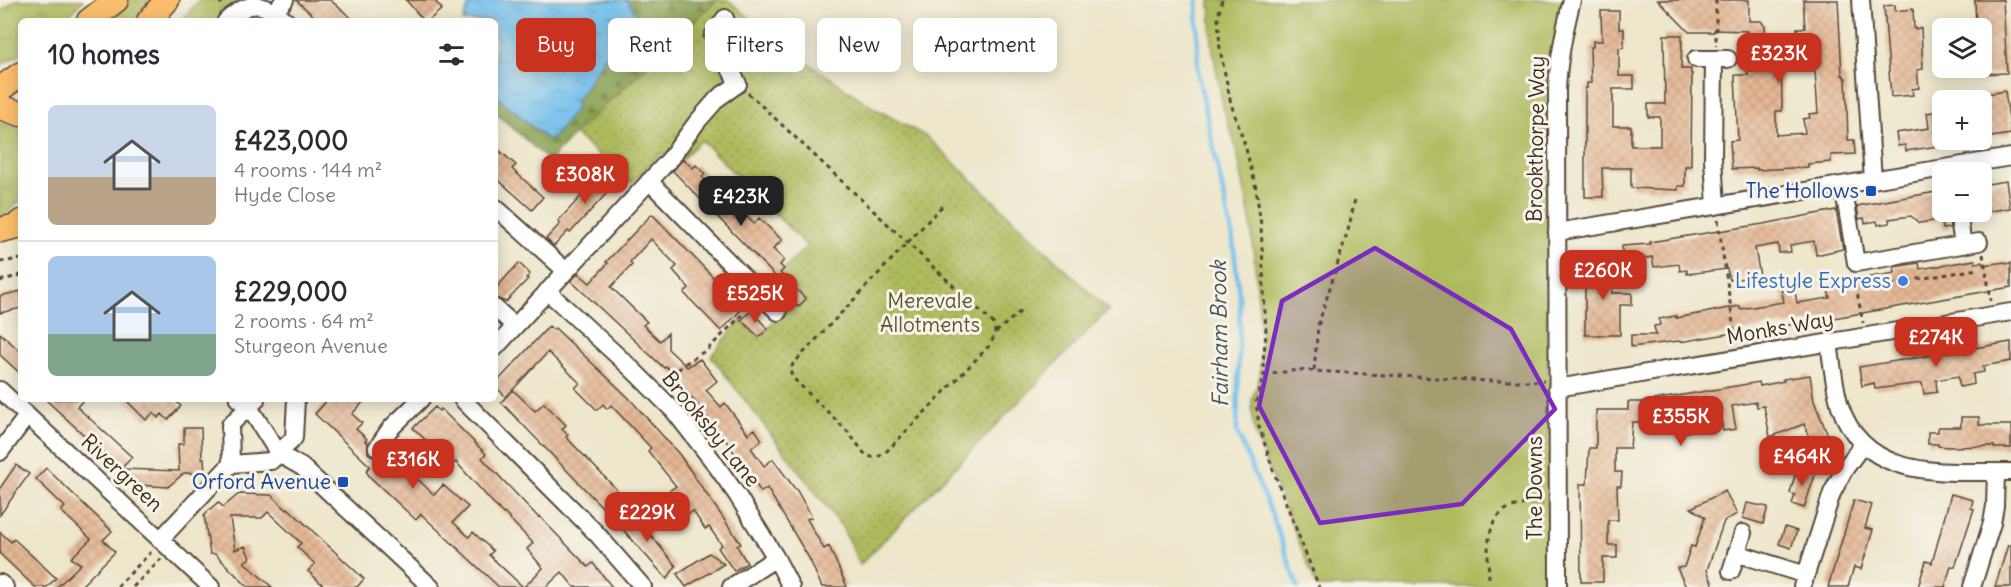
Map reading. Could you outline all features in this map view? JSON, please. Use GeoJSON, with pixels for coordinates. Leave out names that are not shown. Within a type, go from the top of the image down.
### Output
{"type":"FeatureCollection","features":[{"type":"Feature","properties":{"kind":"highway"},"geometry":{"type":"LineString","coordinates":[[93,18],[116,0]]}},
{"type":"Feature","properties":{"kind":"highway"},"geometry":{"type":"LineString","coordinates":[[152,18],[167,0]]}},
{"type":"Feature","properties":{"kind":"highway"},"geometry":{"type":"LineString","coordinates":[[0,89],[18,76]]}},
{"type":"Feature","properties":{"kind":"highway"},"geometry":{"type":"LineString","coordinates":[[0,107],[18,113]]}},
{"type":"Feature","properties":{"kind":"street","name":"Brookthorpe Way"},"geometry":{"type":"LineString","coordinates":[[1557,384],[1558,62],[1572,0]]}},
{"type":"Feature","properties":{"kind":"street"},"geometry":{"type":"LineString","coordinates":[[1861,0],[1874,180]]}},
{"type":"Feature","properties":{"kind":"street"},"geometry":{"type":"LineString","coordinates":[[230,18],[243,7],[250,5],[260,5],[282,11]]}},
{"type":"Feature","properties":{"kind":"street"},"geometry":{"type":"LineString","coordinates":[[1696,59],[1720,59],[1713,159],[1716,206]]}},
{"type":"Feature","properties":{"kind":"street"},"geometry":{"type":"LineString","coordinates":[[498,345],[669,160],[718,98],[738,84],[732,72]]}},
{"type":"Feature","properties":{"kind":"street"},"geometry":{"type":"LineString","coordinates":[[1988,162],[2011,157]]}},
{"type":"Feature","properties":{"kind":"street"},"geometry":{"type":"LineString","coordinates":[[1557,232],[1932,172]]}},
{"type":"Feature","properties":{"kind":"street"},"geometry":{"type":"LineString","coordinates":[[650,181],[778,312]]}},
{"type":"Feature","properties":{"kind":"street"},"geometry":{"type":"LineString","coordinates":[[1844,185],[1856,263],[1971,243],[1962,222]]}},
{"type":"Feature","properties":{"kind":"street"},"geometry":{"type":"LineString","coordinates":[[498,210],[566,271]]}},
{"type":"Feature","properties":{"kind":"street","name":"Brooksby Lane"},"geometry":{"type":"LineString","coordinates":[[547,291],[674,411],[713,460],[737,495],[791,587]]}},
{"type":"Feature","properties":{"kind":"street"},"geometry":{"type":"LineString","coordinates":[[498,311],[515,326]]}},
{"type":"Feature","properties":{"kind":"street","name":"Monks Way"},"geometry":{"type":"LineString","coordinates":[[1557,384],[1738,358],[2011,312]]}},
{"type":"Feature","properties":{"kind":"street"},"geometry":{"type":"LineString","coordinates":[[1829,342],[1841,408],[1854,434],[1863,444],[1883,458],[1908,468],[1933,471],[2003,472],[1992,523],[1971,587]]}},
{"type":"Feature","properties":{"kind":"street","name":"The Downs"},"geometry":{"type":"LineString","coordinates":[[1557,384],[1558,587]]}},
{"type":"Feature","properties":{"kind":"street","name":"Rivergreen"},"geometry":{"type":"LineString","coordinates":[[0,390],[211,587]]}},
{"type":"Feature","properties":{"kind":"street"},"geometry":{"type":"LineString","coordinates":[[166,545],[231,464],[230,425],[248,402],[279,454],[302,467],[431,587]]}},
{"type":"Feature","properties":{"kind":"street"},"geometry":{"type":"LineString","coordinates":[[231,464],[271,461],[279,454],[295,437],[296,402]]}},
{"type":"Feature","properties":{"kind":"street"},"geometry":{"type":"LineString","coordinates":[[377,448],[390,429],[418,402]]}},
{"type":"Feature","properties":{"kind":"street"},"geometry":{"type":"LineString","coordinates":[[465,402],[597,534],[643,587]]}},
{"type":"Feature","properties":{"kind":"street"},"geometry":{"type":"LineString","coordinates":[[0,452],[27,416]]}},
{"type":"Feature","properties":{"kind":"street"},"geometry":{"type":"LineString","coordinates":[[1736,554],[1804,581],[1832,493],[1844,470],[1863,444]]}},
{"type":"Feature","properties":{"kind":"street"},"geometry":{"type":"LineString","coordinates":[[1731,571],[1743,533]]}},
{"type":"Feature","properties":{"kind":"street"},"geometry":{"type":"LineString","coordinates":[[730,587],[776,558]]}},
{"type":"Feature","properties":{"kind":"street"},"geometry":{"type":"LineString","coordinates":[[0,583],[5,587]]}},
{"type":"Feature","properties":{"kind":"path"},"geometry":{"type":"LineString","coordinates":[[1221,0],[1218,17],[1220,49],[1231,104],[1256,188],[1261,225],[1266,334],[1264,375],[1256,402],[1259,426],[1273,470],[1319,587]]}},
{"type":"Feature","properties":{"kind":"path"},"geometry":{"type":"LineString","coordinates":[[1716,0],[1720,59]]}},
{"type":"Feature","properties":{"kind":"path"},"geometry":{"type":"LineString","coordinates":[[738,84],[993,323],[996,332]]}},
{"type":"Feature","properties":{"kind":"path"},"geometry":{"type":"LineString","coordinates":[[1314,370],[1318,326],[1349,227],[1355,199]]}},
{"type":"Feature","properties":{"kind":"path"},"geometry":{"type":"LineString","coordinates":[[945,203],[792,364],[790,371],[793,378],[849,433],[864,453],[871,457],[878,457],[887,451],[989,346],[996,332],[1021,311]]}},
{"type":"Feature","properties":{"kind":"path"},"geometry":{"type":"LineString","coordinates":[[1716,206],[1738,358]]}},
{"type":"Feature","properties":{"kind":"path"},"geometry":{"type":"LineString","coordinates":[[1971,243],[1993,315]]}},
{"type":"Feature","properties":{"kind":"path"},"geometry":{"type":"LineString","coordinates":[[0,262],[18,259]]}},
{"type":"Feature","properties":{"kind":"path"},"geometry":{"type":"LineString","coordinates":[[1856,263],[1854,274],[1865,336]]}},
{"type":"Feature","properties":{"kind":"path"},"geometry":{"type":"LineString","coordinates":[[1959,266],[1960,272]]}},
{"type":"Feature","properties":{"kind":"path"},"geometry":{"type":"LineString","coordinates":[[1864,288],[1978,269]]}},
{"type":"Feature","properties":{"kind":"path"},"geometry":{"type":"LineString","coordinates":[[0,280],[18,276]]}},
{"type":"Feature","properties":{"kind":"path"},"geometry":{"type":"LineString","coordinates":[[1884,279],[1885,284]]}},
{"type":"Feature","properties":{"kind":"path"},"geometry":{"type":"LineString","coordinates":[[655,392],[682,365],[708,349],[742,315]]}},
{"type":"Feature","properties":{"kind":"path"},"geometry":{"type":"LineString","coordinates":[[1264,375],[1314,370],[1487,381],[1545,381],[1557,384]]}},
{"type":"Feature","properties":{"kind":"path"},"geometry":{"type":"LineString","coordinates":[[1489,578],[1488,548],[1490,532],[1496,520],[1505,510],[1557,500]]}},
{"type":"Feature","properties":{"kind":"path"},"geometry":{"type":"LineString","coordinates":[[117,587],[157,547],[166,545]]}},
{"type":"Feature","properties":{"kind":"path"},"geometry":{"type":"LineString","coordinates":[[133,587],[166,545]]}},
{"type":"Feature","properties":{"kind":"highlighted area"},"geometry":{"type":"Polygon","coordinates":[[[1375,248],[1511,329],[1555,409],[1462,504],[1320,523],[1259,406],[1282,301],[1375,248]]]}},
{"type":"Feature","properties":{"kind":"green space"},"geometry":{"type":"Polygon","coordinates":[[[15,0],[83,0],[67,18],[18,18],[18,56],[0,65],[0,12],[15,0]]]}},
{"type":"Feature","properties":{"kind":"green space"},"geometry":{"type":"Polygon","coordinates":[[[129,0],[151,0],[135,18],[108,18],[129,0]]]}},
{"type":"Feature","properties":{"kind":"green space"},"geometry":{"type":"Polygon","coordinates":[[[199,0],[239,0],[221,18],[184,18],[199,0]]]}},
{"type":"Feature","properties":{"kind":"green space"},"geometry":{"type":"Polygon","coordinates":[[[625,0],[717,0],[693,22],[693,18],[624,18],[629,3],[625,0]]]}},
{"type":"Feature","properties":{"kind":"green space","name":"Merevale Allotments"},"geometry":{"type":"Polygon","coordinates":[[[717,0],[728,0],[750,18],[705,18],[705,72],[805,72],[805,60],[817,69],[817,72],[822,72],[874,108],[927,137],[1108,310],[860,565],[842,527],[711,356],[741,320],[759,337],[793,302],[798,307],[806,300],[780,273],[807,246],[701,140],[675,166],[661,153],[632,183],[574,134],[640,72],[693,72],[693,22],[717,0]]]}},
{"type":"Feature","properties":{"kind":"green space"},"geometry":{"type":"Polygon","coordinates":[[[1210,0],[1566,0],[1553,49],[1546,99],[1550,587],[1317,587],[1256,436],[1253,422],[1252,400],[1260,376],[1261,332],[1251,223],[1236,147],[1223,107],[1212,45],[1210,0]]]}},
{"type":"Feature","properties":{"kind":"green space"},"geometry":{"type":"Polygon","coordinates":[[[608,55],[608,72],[640,72],[574,134],[549,161],[498,115],[498,98],[546,139],[574,110],[576,101],[608,55]]]}},
{"type":"Feature","properties":{"kind":"green space"},"geometry":{"type":"Polygon","coordinates":[[[0,122],[18,128],[18,203],[0,218],[0,122]]]}},
{"type":"Feature","properties":{"kind":"water"},"geometry":{"type":"Polygon","coordinates":[[[476,0],[625,0],[629,2],[637,18],[608,18],[608,55],[596,70],[596,18],[516,18],[516,72],[595,72],[576,101],[575,110],[553,138],[547,139],[498,98],[498,18],[464,18],[468,7],[476,0]]]}},
{"type":"Feature","properties":{"kind":"building"},"geometry":{"type":"Polygon","coordinates":[[[296,0],[330,0],[351,18],[316,18],[296,0]]]}},
{"type":"Feature","properties":{"kind":"building"},"geometry":{"type":"Polygon","coordinates":[[[406,0],[434,0],[442,9],[432,18],[421,18],[406,0]]]}},
{"type":"Feature","properties":{"kind":"building"},"geometry":{"type":"Polygon","coordinates":[[[1658,0],[1749,0],[1749,21],[1761,21],[1765,26],[1765,36],[1781,35],[1782,111],[1776,111],[1776,135],[1805,133],[1803,119],[1810,118],[1809,114],[1818,113],[1813,42],[1798,43],[1797,28],[1805,28],[1803,0],[1838,0],[1842,75],[1846,78],[1848,140],[1854,140],[1855,154],[1831,155],[1831,162],[1808,164],[1808,167],[1732,169],[1730,141],[1738,140],[1735,75],[1748,75],[1747,31],[1689,32],[1658,0]]]}},
{"type":"Feature","properties":{"kind":"building"},"geometry":{"type":"Polygon","coordinates":[[[1975,0],[2003,0],[2007,73],[1992,74],[1992,18],[1976,18],[1975,0]]]}},
{"type":"Feature","properties":{"kind":"building"},"geometry":{"type":"Polygon","coordinates":[[[1895,5],[1895,11],[1913,9],[1914,29],[1921,28],[1923,69],[1917,70],[1919,88],[1912,89],[1913,95],[1891,97],[1884,6],[1895,5]]]}},
{"type":"Feature","properties":{"kind":"building"},"geometry":{"type":"Polygon","coordinates":[[[1601,11],[1619,11],[1619,29],[1624,29],[1624,47],[1619,48],[1619,76],[1634,76],[1634,89],[1613,89],[1613,126],[1631,126],[1631,146],[1660,146],[1660,117],[1648,117],[1648,104],[1665,104],[1664,35],[1682,35],[1681,69],[1691,69],[1692,74],[1691,166],[1685,166],[1685,186],[1678,186],[1678,190],[1631,188],[1631,168],[1602,168],[1603,197],[1585,197],[1585,88],[1587,88],[1587,83],[1591,83],[1590,47],[1593,47],[1593,41],[1602,41],[1601,11]]]}},
{"type":"Feature","properties":{"kind":"building"},"geometry":{"type":"Polygon","coordinates":[[[2005,91],[2011,134],[1992,137],[1992,93],[2005,91]]]}},
{"type":"Feature","properties":{"kind":"building"},"geometry":{"type":"Polygon","coordinates":[[[1932,112],[1932,147],[1906,151],[1905,145],[1898,146],[1896,133],[1929,128],[1927,113],[1932,112]]]}},
{"type":"Feature","properties":{"kind":"building"},"geometry":{"type":"Polygon","coordinates":[[[498,150],[516,165],[512,169],[543,197],[532,210],[498,180],[498,150]]]}},
{"type":"Feature","properties":{"kind":"building"},"geometry":{"type":"Polygon","coordinates":[[[683,159],[693,168],[696,165],[705,174],[702,177],[719,194],[722,191],[754,224],[759,218],[782,240],[773,249],[784,260],[780,265],[784,269],[780,273],[806,299],[798,307],[772,281],[776,277],[673,171],[683,159]]]}},
{"type":"Feature","properties":{"kind":"building"},"geometry":{"type":"Polygon","coordinates":[[[614,167],[622,175],[619,180],[570,233],[568,231],[554,246],[546,239],[560,224],[558,221],[607,169],[610,171],[614,167]]]}},
{"type":"Feature","properties":{"kind":"building"},"geometry":{"type":"Polygon","coordinates":[[[2006,181],[2010,208],[1992,211],[1992,183],[2006,181]]]}},
{"type":"Feature","properties":{"kind":"building"},"geometry":{"type":"Polygon","coordinates":[[[1932,193],[1932,221],[1919,223],[1911,216],[1889,219],[1890,223],[1878,225],[1877,221],[1865,223],[1864,218],[1859,219],[1857,206],[1932,193]]]}},
{"type":"Feature","properties":{"kind":"building"},"geometry":{"type":"Polygon","coordinates":[[[1836,210],[1843,249],[1816,255],[1814,241],[1790,245],[1791,252],[1779,253],[1778,244],[1755,248],[1760,276],[1730,280],[1727,269],[1687,274],[1687,270],[1680,271],[1679,264],[1654,267],[1652,257],[1642,259],[1641,257],[1622,257],[1622,246],[1650,244],[1650,242],[1836,210]]]}},
{"type":"Feature","properties":{"kind":"building"},"geometry":{"type":"Polygon","coordinates":[[[652,214],[743,308],[721,331],[684,293],[689,288],[673,270],[677,266],[651,239],[630,262],[632,265],[611,287],[647,322],[643,325],[660,341],[668,333],[668,349],[687,367],[700,359],[717,381],[706,390],[721,407],[725,403],[748,434],[755,429],[762,440],[751,448],[764,466],[773,459],[796,489],[812,517],[807,519],[824,549],[829,546],[847,587],[822,587],[809,558],[767,488],[761,492],[725,439],[666,366],[664,368],[571,281],[578,273],[590,283],[608,263],[606,262],[652,214]]]}},
{"type":"Feature","properties":{"kind":"building"},"geometry":{"type":"Polygon","coordinates":[[[1941,222],[1949,222],[1950,228],[1943,229],[1941,222]]]}},
{"type":"Feature","properties":{"kind":"building"},"geometry":{"type":"Polygon","coordinates":[[[1975,260],[1975,263],[1982,262],[1983,265],[2011,263],[2011,287],[1805,323],[1631,347],[1631,335],[1656,335],[1654,326],[1660,325],[1659,319],[1740,306],[1740,309],[1784,302],[1781,288],[1794,286],[1797,303],[1830,298],[1828,290],[1860,285],[1859,283],[1865,282],[1865,278],[1895,273],[1894,267],[1919,263],[1920,269],[1975,260]]]}},
{"type":"Feature","properties":{"kind":"building"},"geometry":{"type":"Polygon","coordinates":[[[1585,262],[1612,262],[1612,293],[1632,293],[1632,305],[1620,305],[1620,335],[1585,335],[1585,262]]]}},
{"type":"Feature","properties":{"kind":"building"},"geometry":{"type":"Polygon","coordinates":[[[519,263],[530,274],[506,302],[498,299],[498,286],[519,263]]]}},
{"type":"Feature","properties":{"kind":"building"},"geometry":{"type":"Polygon","coordinates":[[[18,292],[18,309],[0,313],[0,296],[18,292]]]}},
{"type":"Feature","properties":{"kind":"building"},"geometry":{"type":"Polygon","coordinates":[[[751,311],[768,329],[759,337],[741,320],[751,311]]]}},
{"type":"Feature","properties":{"kind":"building"},"geometry":{"type":"Polygon","coordinates":[[[549,326],[553,330],[555,328],[628,397],[679,454],[741,544],[737,546],[747,563],[734,571],[718,548],[722,545],[709,527],[705,529],[693,511],[686,516],[669,491],[676,486],[648,451],[651,448],[611,405],[607,409],[603,404],[597,410],[575,388],[580,383],[548,352],[506,397],[498,389],[498,381],[549,326]]]}},
{"type":"Feature","properties":{"kind":"building"},"geometry":{"type":"Polygon","coordinates":[[[0,333],[18,349],[18,371],[0,355],[0,333]]]}},
{"type":"Feature","properties":{"kind":"building"},"geometry":{"type":"Polygon","coordinates":[[[2011,342],[2011,361],[1983,366],[1984,372],[1973,374],[1974,384],[1960,387],[1958,376],[1936,380],[1937,392],[1924,394],[1922,383],[1875,389],[1874,383],[1862,386],[1859,367],[2011,342]]]}},
{"type":"Feature","properties":{"kind":"building"},"geometry":{"type":"Polygon","coordinates":[[[1810,375],[1814,401],[1827,433],[1835,445],[1814,459],[1806,447],[1811,443],[1804,424],[1770,437],[1764,406],[1757,407],[1756,402],[1732,406],[1736,429],[1723,431],[1720,413],[1697,416],[1699,430],[1687,432],[1685,419],[1674,420],[1673,416],[1632,422],[1630,448],[1615,448],[1615,472],[1622,472],[1621,486],[1617,486],[1618,520],[1608,520],[1608,545],[1617,545],[1617,558],[1603,558],[1603,582],[1581,582],[1580,484],[1587,484],[1589,448],[1596,448],[1596,410],[1628,410],[1628,402],[1642,402],[1759,382],[1760,386],[1784,381],[1783,379],[1810,375]]]}},
{"type":"Feature","properties":{"kind":"building"},"geometry":{"type":"Polygon","coordinates":[[[513,390],[535,411],[544,403],[566,425],[562,429],[568,435],[566,437],[620,493],[603,508],[501,402],[513,390]]]}},
{"type":"Feature","properties":{"kind":"building"},"geometry":{"type":"Polygon","coordinates":[[[48,402],[81,402],[77,407],[132,457],[121,469],[48,402]]]}},
{"type":"Feature","properties":{"kind":"building"},"geometry":{"type":"Polygon","coordinates":[[[128,402],[176,402],[181,406],[168,420],[162,414],[158,418],[153,413],[146,420],[128,402]]]}},
{"type":"Feature","properties":{"kind":"building"},"geometry":{"type":"Polygon","coordinates":[[[325,402],[363,402],[352,414],[362,423],[356,429],[367,439],[365,441],[368,443],[368,453],[377,458],[383,457],[389,451],[434,495],[443,485],[468,507],[453,522],[469,537],[473,532],[493,551],[489,555],[523,587],[499,587],[421,514],[416,520],[370,477],[366,471],[370,466],[315,414],[325,402]]]}},
{"type":"Feature","properties":{"kind":"building"},"geometry":{"type":"Polygon","coordinates":[[[435,407],[439,411],[441,409],[486,454],[482,458],[538,517],[588,567],[593,563],[612,587],[574,587],[562,572],[546,587],[524,587],[543,568],[527,549],[533,543],[456,462],[452,465],[413,428],[435,407]]]}},
{"type":"Feature","properties":{"kind":"building"},"geometry":{"type":"Polygon","coordinates":[[[1961,417],[1979,417],[1979,425],[2011,425],[2011,448],[1949,447],[1928,444],[1928,432],[1938,432],[1938,427],[1961,427],[1961,417]]]}},
{"type":"Feature","properties":{"kind":"building"},"geometry":{"type":"Polygon","coordinates":[[[184,428],[201,428],[205,473],[184,473],[168,487],[137,485],[137,482],[122,469],[179,471],[178,444],[184,444],[184,428]]]}},
{"type":"Feature","properties":{"kind":"building"},"geometry":{"type":"Polygon","coordinates":[[[16,465],[29,474],[0,515],[0,488],[16,465]]]}},
{"type":"Feature","properties":{"kind":"building"},"geometry":{"type":"Polygon","coordinates":[[[1806,467],[1816,472],[1804,508],[1792,504],[1795,495],[1790,493],[1796,472],[1803,474],[1806,467]]]}},
{"type":"Feature","properties":{"kind":"building"},"geometry":{"type":"Polygon","coordinates":[[[46,468],[112,531],[103,540],[115,552],[80,587],[57,587],[81,564],[71,558],[91,539],[61,511],[65,507],[36,479],[46,468]]]}},
{"type":"Feature","properties":{"kind":"building"},"geometry":{"type":"Polygon","coordinates":[[[1725,491],[1737,514],[1724,521],[1707,570],[1714,587],[1686,587],[1677,568],[1684,567],[1691,546],[1695,547],[1705,517],[1691,508],[1725,491]]]}},
{"type":"Feature","properties":{"kind":"building"},"geometry":{"type":"Polygon","coordinates":[[[239,494],[271,495],[364,579],[357,587],[325,587],[308,571],[315,564],[297,547],[301,543],[268,512],[262,518],[230,518],[235,550],[245,546],[250,558],[244,562],[272,587],[248,587],[215,554],[210,554],[204,515],[218,502],[223,507],[239,494]]]}},
{"type":"Feature","properties":{"kind":"building"},"geometry":{"type":"Polygon","coordinates":[[[1951,494],[1973,500],[1971,508],[1974,509],[1955,567],[1951,566],[1945,587],[1918,587],[1926,561],[1932,563],[1951,494]]]}},
{"type":"Feature","properties":{"kind":"building"},"geometry":{"type":"Polygon","coordinates":[[[1854,500],[1872,505],[1865,528],[1873,530],[1861,569],[1854,567],[1848,587],[1828,587],[1854,500]]]}},
{"type":"Feature","properties":{"kind":"building"},"geometry":{"type":"Polygon","coordinates":[[[1747,503],[1768,507],[1763,524],[1743,518],[1747,503]]]}},
{"type":"Feature","properties":{"kind":"building"},"geometry":{"type":"Polygon","coordinates":[[[634,510],[652,531],[649,533],[676,566],[667,579],[617,523],[634,510]]]}},
{"type":"Feature","properties":{"kind":"building"},"geometry":{"type":"Polygon","coordinates":[[[1785,527],[1797,531],[1791,548],[1779,544],[1785,527]]]}},
{"type":"Feature","properties":{"kind":"building"},"geometry":{"type":"Polygon","coordinates":[[[0,532],[11,542],[14,539],[56,578],[47,587],[35,587],[0,554],[0,532]]]}},
{"type":"Feature","properties":{"kind":"building"},"geometry":{"type":"Polygon","coordinates":[[[2008,545],[2011,545],[2011,587],[1995,587],[2008,545]]]}},
{"type":"Feature","properties":{"kind":"building"},"geometry":{"type":"Polygon","coordinates":[[[709,553],[724,564],[686,587],[677,574],[709,553]]]}},
{"type":"Feature","properties":{"kind":"waterway","name":"Fairham Brook"},"geometry":{"type":"LineString","coordinates":[[1197,0],[1198,74],[1233,240],[1240,302],[1237,432],[1272,515],[1298,587]]}},
{"type":"Feature","properties":{"kind":"place","name":"The Hollows"},"geometry":{"type":"Point","coordinates":[1871,191]}},
{"type":"Feature","properties":{"kind":"place","name":"Lifestyle Express"},"geometry":{"type":"Point","coordinates":[1903,281]}},
{"type":"Feature","properties":{"kind":"place","name":"Orford Avenue"},"geometry":{"type":"Point","coordinates":[343,482]}}]}
